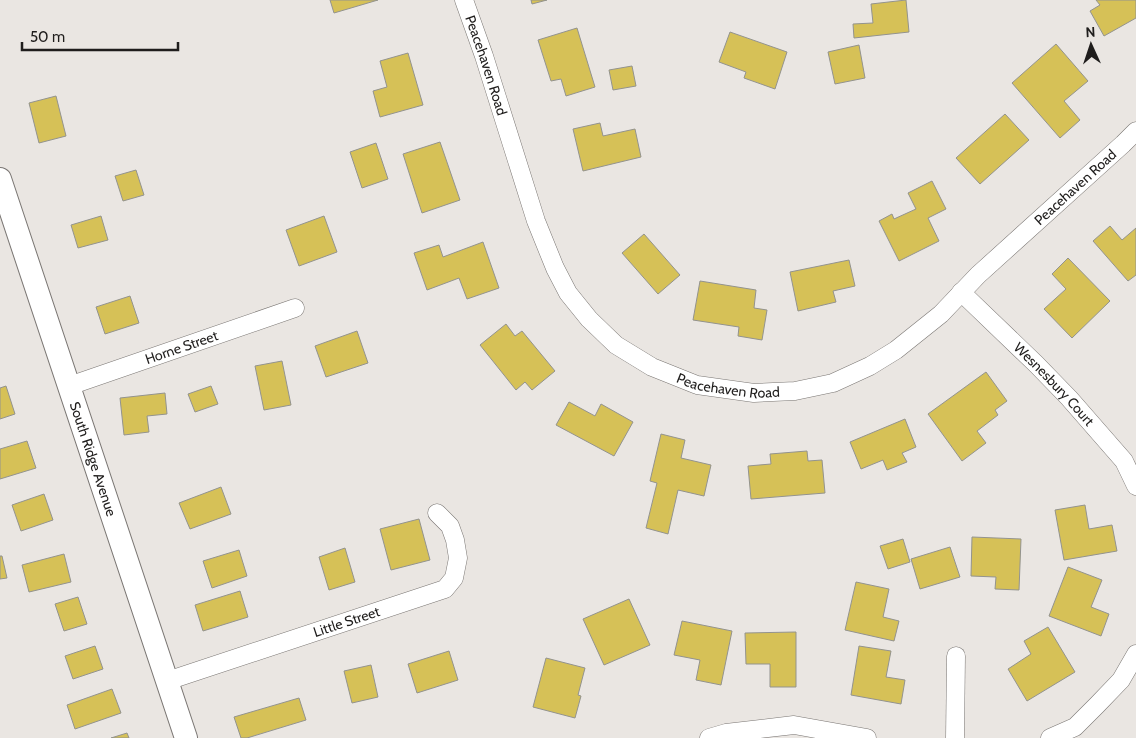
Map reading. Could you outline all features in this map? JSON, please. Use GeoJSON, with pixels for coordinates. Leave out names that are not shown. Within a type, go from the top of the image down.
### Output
{"type":"FeatureCollection","features":[{"type":"Feature","properties":{"kind":"street","name":"Peacehaven Road"},"geometry":{"type":"LineString","coordinates":[[464,0],[484,56],[536,221],[555,268],[568,293],[589,319],[616,345],[652,367],[696,386],[754,393],[796,391],[833,383],[870,366],[896,350],[941,314],[978,275],[1123,144],[1136,130]]}},
{"type":"Feature","properties":{"kind":"street","name":"South Ridge Avenue"},"geometry":{"type":"LineString","coordinates":[[0,179],[186,738]]}},
{"type":"Feature","properties":{"kind":"street","name":"Wesnesbury Court"},"geometry":{"type":"LineString","coordinates":[[962,292],[1069,398],[1124,462],[1136,486]]}},
{"type":"Feature","properties":{"kind":"street","name":"Horne Street"},"geometry":{"type":"LineString","coordinates":[[69,386],[294,308]]}},
{"type":"Feature","properties":{"kind":"street","name":"Little Street"},"geometry":{"type":"LineString","coordinates":[[167,681],[445,589],[454,578],[458,558],[456,540],[450,526],[437,513]]}},
{"type":"Feature","properties":{"kind":"street"},"geometry":{"type":"LineString","coordinates":[[1050,738],[1075,727],[1121,680],[1136,654]]}},
{"type":"Feature","properties":{"kind":"street"},"geometry":{"type":"LineString","coordinates":[[955,738],[956,656]]}},
{"type":"Feature","properties":{"kind":"street"},"geometry":{"type":"LineString","coordinates":[[709,738],[726,733],[794,726],[867,738]]}},
{"type":"Feature","properties":{"kind":"building"},"geometry":{"type":"Polygon","coordinates":[[[330,0],[378,0],[334,13],[330,0]]]}},
{"type":"Feature","properties":{"kind":"building"},"geometry":{"type":"Polygon","coordinates":[[[531,0],[547,0],[532,4],[531,0]]]}},
{"type":"Feature","properties":{"kind":"building"},"geometry":{"type":"Polygon","coordinates":[[[906,0],[909,32],[854,38],[853,24],[873,23],[871,4],[906,0]]]}},
{"type":"Feature","properties":{"kind":"building"},"geometry":{"type":"Polygon","coordinates":[[[1096,0],[1136,0],[1136,18],[1104,36],[1090,11],[1100,5],[1096,0]]]}},
{"type":"Feature","properties":{"kind":"building"},"geometry":{"type":"Polygon","coordinates":[[[577,28],[595,87],[566,96],[561,79],[551,81],[538,40],[577,28]]]}},
{"type":"Feature","properties":{"kind":"building"},"geometry":{"type":"Polygon","coordinates":[[[730,32],[787,52],[775,89],[744,78],[746,72],[719,62],[730,32]]]}},
{"type":"Feature","properties":{"kind":"building"},"geometry":{"type":"Polygon","coordinates":[[[1056,44],[1088,81],[1064,101],[1080,120],[1060,138],[1012,83],[1056,44]]]}},
{"type":"Feature","properties":{"kind":"building"},"geometry":{"type":"Polygon","coordinates":[[[859,45],[865,78],[835,84],[828,52],[859,45]]]}},
{"type":"Feature","properties":{"kind":"building"},"geometry":{"type":"Polygon","coordinates":[[[408,53],[423,105],[380,117],[373,91],[387,87],[380,61],[408,53]]]}},
{"type":"Feature","properties":{"kind":"building"},"geometry":{"type":"Polygon","coordinates":[[[632,66],[636,86],[613,90],[609,70],[632,66]]]}},
{"type":"Feature","properties":{"kind":"building"},"geometry":{"type":"Polygon","coordinates":[[[56,96],[66,136],[39,143],[29,103],[56,96]]]}},
{"type":"Feature","properties":{"kind":"building"},"geometry":{"type":"Polygon","coordinates":[[[1005,114],[1029,140],[980,184],[956,158],[1005,114]]]}},
{"type":"Feature","properties":{"kind":"building"},"geometry":{"type":"Polygon","coordinates":[[[600,123],[603,136],[635,129],[641,157],[583,171],[573,129],[600,123]]]}},
{"type":"Feature","properties":{"kind":"building"},"geometry":{"type":"Polygon","coordinates":[[[440,142],[460,200],[422,213],[403,154],[440,142]]]}},
{"type":"Feature","properties":{"kind":"building"},"geometry":{"type":"Polygon","coordinates":[[[376,143],[388,179],[362,188],[350,152],[376,143]]]}},
{"type":"Feature","properties":{"kind":"building"},"geometry":{"type":"Polygon","coordinates":[[[136,170],[144,195],[123,201],[115,176],[136,170]]]}},
{"type":"Feature","properties":{"kind":"building"},"geometry":{"type":"Polygon","coordinates":[[[932,181],[946,209],[928,218],[939,241],[899,261],[879,221],[892,214],[894,219],[916,209],[908,193],[932,181]]]}},
{"type":"Feature","properties":{"kind":"building"},"geometry":{"type":"Polygon","coordinates":[[[101,216],[108,240],[78,248],[71,225],[101,216]]]}},
{"type":"Feature","properties":{"kind":"building"},"geometry":{"type":"Polygon","coordinates":[[[324,216],[337,252],[299,266],[286,230],[324,216]]]}},
{"type":"Feature","properties":{"kind":"building"},"geometry":{"type":"Polygon","coordinates":[[[1110,226],[1122,240],[1136,228],[1136,275],[1128,281],[1093,241],[1110,226]]]}},
{"type":"Feature","properties":{"kind":"building"},"geometry":{"type":"Polygon","coordinates":[[[644,234],[680,275],[658,294],[622,253],[644,234]]]}},
{"type":"Feature","properties":{"kind":"building"},"geometry":{"type":"Polygon","coordinates":[[[483,242],[499,288],[467,299],[459,278],[427,290],[414,253],[439,245],[443,257],[483,242]]]}},
{"type":"Feature","properties":{"kind":"building"},"geometry":{"type":"Polygon","coordinates":[[[1068,258],[1110,301],[1072,338],[1044,309],[1066,289],[1052,274],[1068,258]]]}},
{"type":"Feature","properties":{"kind":"building"},"geometry":{"type":"Polygon","coordinates":[[[849,260],[855,286],[833,291],[836,302],[798,311],[790,272],[849,260]]]}},
{"type":"Feature","properties":{"kind":"building"},"geometry":{"type":"Polygon","coordinates":[[[700,281],[756,290],[754,308],[767,310],[762,340],[738,336],[739,327],[693,320],[700,281]]]}},
{"type":"Feature","properties":{"kind":"building"},"geometry":{"type":"Polygon","coordinates":[[[130,296],[139,323],[105,334],[96,307],[130,296]]]}},
{"type":"Feature","properties":{"kind":"building"},"geometry":{"type":"Polygon","coordinates":[[[506,324],[515,336],[522,331],[555,371],[532,390],[525,382],[516,390],[480,345],[506,324]]]}},
{"type":"Feature","properties":{"kind":"building"},"geometry":{"type":"Polygon","coordinates":[[[357,331],[368,363],[326,377],[315,346],[357,331]]]}},
{"type":"Feature","properties":{"kind":"building"},"geometry":{"type":"Polygon","coordinates":[[[282,361],[291,405],[264,410],[255,366],[282,361]]]}},
{"type":"Feature","properties":{"kind":"building"},"geometry":{"type":"Polygon","coordinates":[[[986,372],[1007,401],[995,410],[998,415],[977,431],[986,443],[962,461],[928,414],[986,372]]]}},
{"type":"Feature","properties":{"kind":"building"},"geometry":{"type":"Polygon","coordinates":[[[6,386],[15,414],[0,419],[0,388],[6,386]]]}},
{"type":"Feature","properties":{"kind":"building"},"geometry":{"type":"Polygon","coordinates":[[[211,386],[218,404],[195,412],[188,394],[211,386]]]}},
{"type":"Feature","properties":{"kind":"building"},"geometry":{"type":"Polygon","coordinates":[[[165,393],[167,414],[147,416],[149,432],[124,435],[120,398],[165,393]]]}},
{"type":"Feature","properties":{"kind":"building"},"geometry":{"type":"Polygon","coordinates":[[[569,402],[595,416],[601,404],[633,422],[614,456],[556,425],[569,402]]]}},
{"type":"Feature","properties":{"kind":"building"},"geometry":{"type":"Polygon","coordinates":[[[905,419],[916,447],[902,453],[907,462],[887,470],[883,460],[861,469],[850,442],[905,419]]]}},
{"type":"Feature","properties":{"kind":"building"},"geometry":{"type":"Polygon","coordinates":[[[661,434],[685,440],[681,458],[711,465],[704,496],[678,490],[668,534],[646,528],[657,483],[650,481],[661,434]]]}},
{"type":"Feature","properties":{"kind":"building"},"geometry":{"type":"Polygon","coordinates":[[[27,441],[36,468],[0,479],[0,449],[27,441]]]}},
{"type":"Feature","properties":{"kind":"building"},"geometry":{"type":"Polygon","coordinates":[[[807,451],[808,461],[822,460],[825,493],[751,499],[748,466],[771,464],[770,454],[807,451]]]}},
{"type":"Feature","properties":{"kind":"building"},"geometry":{"type":"Polygon","coordinates":[[[221,487],[231,514],[190,529],[179,503],[221,487]]]}},
{"type":"Feature","properties":{"kind":"building"},"geometry":{"type":"Polygon","coordinates":[[[44,494],[53,520],[21,531],[12,505],[44,494]]]}},
{"type":"Feature","properties":{"kind":"building"},"geometry":{"type":"Polygon","coordinates":[[[1085,505],[1089,529],[1112,525],[1117,551],[1064,560],[1055,510],[1085,505]]]}},
{"type":"Feature","properties":{"kind":"building"},"geometry":{"type":"Polygon","coordinates":[[[419,519],[430,560],[391,570],[380,529],[419,519]]]}},
{"type":"Feature","properties":{"kind":"building"},"geometry":{"type":"Polygon","coordinates":[[[972,537],[1021,539],[1019,590],[995,589],[996,577],[971,576],[972,537]]]}},
{"type":"Feature","properties":{"kind":"building"},"geometry":{"type":"Polygon","coordinates":[[[903,539],[910,562],[888,569],[880,546],[903,539]]]}},
{"type":"Feature","properties":{"kind":"building"},"geometry":{"type":"Polygon","coordinates":[[[950,547],[960,577],[920,589],[911,559],[950,547]]]}},
{"type":"Feature","properties":{"kind":"building"},"geometry":{"type":"Polygon","coordinates":[[[345,548],[355,582],[329,590],[319,557],[345,548]]]}},
{"type":"Feature","properties":{"kind":"building"},"geometry":{"type":"Polygon","coordinates":[[[239,550],[247,576],[212,588],[203,561],[239,550]]]}},
{"type":"Feature","properties":{"kind":"building"},"geometry":{"type":"Polygon","coordinates":[[[64,554],[71,582],[29,592],[22,565],[64,554]]]}},
{"type":"Feature","properties":{"kind":"building"},"geometry":{"type":"Polygon","coordinates":[[[0,556],[2,556],[7,578],[0,579],[0,556]]]}},
{"type":"Feature","properties":{"kind":"building"},"geometry":{"type":"Polygon","coordinates":[[[1068,567],[1102,580],[1091,607],[1109,614],[1101,636],[1049,616],[1068,567]]]}},
{"type":"Feature","properties":{"kind":"building"},"geometry":{"type":"Polygon","coordinates":[[[856,582],[889,589],[883,617],[899,621],[894,641],[845,630],[856,582]]]}},
{"type":"Feature","properties":{"kind":"building"},"geometry":{"type":"Polygon","coordinates":[[[240,591],[248,617],[203,631],[195,605],[240,591]]]}},
{"type":"Feature","properties":{"kind":"building"},"geometry":{"type":"Polygon","coordinates":[[[78,597],[87,624],[64,631],[55,604],[78,597]]]}},
{"type":"Feature","properties":{"kind":"building"},"geometry":{"type":"Polygon","coordinates":[[[629,599],[650,645],[604,665],[583,619],[629,599]]]}},
{"type":"Feature","properties":{"kind":"building"},"geometry":{"type":"Polygon","coordinates":[[[682,621],[732,631],[721,685],[696,680],[700,660],[674,655],[682,621]]]}},
{"type":"Feature","properties":{"kind":"building"},"geometry":{"type":"Polygon","coordinates":[[[1048,627],[1075,672],[1027,701],[1008,669],[1031,654],[1024,641],[1048,627]]]}},
{"type":"Feature","properties":{"kind":"building"},"geometry":{"type":"Polygon","coordinates":[[[796,632],[796,687],[770,687],[770,664],[746,664],[745,633],[796,632]]]}},
{"type":"Feature","properties":{"kind":"building"},"geometry":{"type":"Polygon","coordinates":[[[95,646],[103,669],[73,679],[65,656],[95,646]]]}},
{"type":"Feature","properties":{"kind":"building"},"geometry":{"type":"Polygon","coordinates":[[[859,646],[891,651],[886,677],[905,680],[901,704],[851,695],[859,646]]]}},
{"type":"Feature","properties":{"kind":"building"},"geometry":{"type":"Polygon","coordinates":[[[449,651],[458,680],[417,693],[408,664],[449,651]]]}},
{"type":"Feature","properties":{"kind":"building"},"geometry":{"type":"Polygon","coordinates":[[[546,658],[585,668],[578,695],[581,696],[575,718],[533,707],[546,658]]]}},
{"type":"Feature","properties":{"kind":"building"},"geometry":{"type":"Polygon","coordinates":[[[371,665],[378,697],[352,703],[344,671],[371,665]]]}},
{"type":"Feature","properties":{"kind":"building"},"geometry":{"type":"Polygon","coordinates":[[[112,689],[121,713],[75,729],[67,705],[112,689]]]}},
{"type":"Feature","properties":{"kind":"building"},"geometry":{"type":"Polygon","coordinates":[[[299,698],[306,720],[247,738],[241,738],[234,717],[299,698]]]}},
{"type":"Feature","properties":{"kind":"building"},"geometry":{"type":"Polygon","coordinates":[[[127,733],[129,738],[111,738],[127,733]]]}}]}
